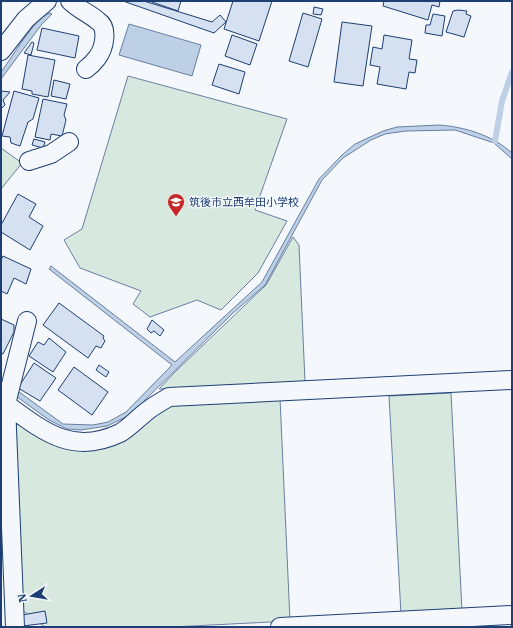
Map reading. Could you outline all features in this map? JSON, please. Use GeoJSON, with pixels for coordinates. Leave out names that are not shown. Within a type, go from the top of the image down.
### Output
{"type":"FeatureCollection","features":[{"type":"Feature","properties":{"kind":"street"},"geometry":{"type":"LineString","coordinates":[[1,51],[26,19],[46,1]]}},
{"type":"Feature","properties":{"kind":"street"},"geometry":{"type":"LineString","coordinates":[[70,1],[80,10],[100,21],[104,30],[104,42],[98,58],[86,69]]}},
{"type":"Feature","properties":{"kind":"street"},"geometry":{"type":"LineString","coordinates":[[29,161],[51,154],[69,142]]}},
{"type":"Feature","properties":{"kind":"street"},"geometry":{"type":"LineString","coordinates":[[15,627],[6,404],[27,321]]}},
{"type":"Feature","properties":{"kind":"street"},"geometry":{"type":"LineString","coordinates":[[6,404],[46,433],[70,441],[92,442],[120,432],[148,410],[169,397],[512,380]]}},
{"type":"Feature","properties":{"kind":"street"},"geometry":{"type":"LineString","coordinates":[[280,627],[512,615]]}},
{"type":"Feature","properties":{"kind":"shaded area"},"geometry":{"type":"Polygon","coordinates":[[[128,76],[287,119],[255,210],[287,221],[258,273],[221,310],[197,300],[150,317],[133,304],[141,291],[80,268],[64,240],[82,229],[128,76]]]}},
{"type":"Feature","properties":{"kind":"shaded area"},"geometry":{"type":"Polygon","coordinates":[[[1,148],[22,163],[1,189],[1,148]]]}},
{"type":"Feature","properties":{"kind":"shaded area"},"geometry":{"type":"Polygon","coordinates":[[[293,237],[299,245],[305,382],[159,389],[266,285],[293,237]]]}},
{"type":"Feature","properties":{"kind":"shaded area"},"geometry":{"type":"Polygon","coordinates":[[[451,393],[462,611],[401,614],[389,396],[451,393]]]}},
{"type":"Feature","properties":{"kind":"shaded area"},"geometry":{"type":"Polygon","coordinates":[[[280,398],[290,621],[172,627],[45,627],[22,610],[12,428],[20,423],[89,448],[168,403],[280,398]]]}},
{"type":"Feature","properties":{"kind":"water"},"geometry":{"type":"Polygon","coordinates":[[[50,13],[52,14],[42,24],[1,79],[1,72],[30,30],[44,16],[50,13]]]}},
{"type":"Feature","properties":{"kind":"water"},"geometry":{"type":"Polygon","coordinates":[[[129,24],[201,45],[192,76],[119,55],[129,24]]]}},
{"type":"Feature","properties":{"kind":"water"},"geometry":{"type":"Polygon","coordinates":[[[439,125],[468,130],[496,141],[512,153],[512,159],[494,143],[455,130],[406,131],[385,134],[371,140],[343,158],[322,180],[265,285],[233,313],[130,415],[107,426],[81,430],[67,429],[49,420],[13,394],[15,389],[63,424],[93,425],[108,422],[126,412],[172,365],[49,269],[51,266],[175,362],[262,282],[319,179],[342,155],[355,144],[383,131],[397,127],[439,125]]]}},
{"type":"Feature","properties":{"kind":"building"},"geometry":{"type":"Polygon","coordinates":[[[123,1],[144,1],[212,22],[220,15],[226,22],[214,33],[123,1]]]}},
{"type":"Feature","properties":{"kind":"building"},"geometry":{"type":"Polygon","coordinates":[[[149,1],[181,1],[178,11],[149,1]]]}},
{"type":"Feature","properties":{"kind":"building"},"geometry":{"type":"Polygon","coordinates":[[[233,1],[272,1],[259,41],[224,29],[233,1]]]}},
{"type":"Feature","properties":{"kind":"building"},"geometry":{"type":"Polygon","coordinates":[[[384,1],[440,1],[439,7],[432,5],[428,20],[383,6],[384,1]]]}},
{"type":"Feature","properties":{"kind":"building"},"geometry":{"type":"Polygon","coordinates":[[[314,7],[323,9],[321,15],[313,14],[314,7]]]}},
{"type":"Feature","properties":{"kind":"building"},"geometry":{"type":"Polygon","coordinates":[[[453,11],[467,11],[466,14],[471,16],[464,37],[446,32],[453,11]]]}},
{"type":"Feature","properties":{"kind":"building"},"geometry":{"type":"Polygon","coordinates":[[[303,13],[322,19],[308,67],[289,61],[303,13]]]}},
{"type":"Feature","properties":{"kind":"building"},"geometry":{"type":"Polygon","coordinates":[[[433,14],[445,16],[442,36],[425,33],[426,25],[430,25],[433,14]]]}},
{"type":"Feature","properties":{"kind":"building"},"geometry":{"type":"Polygon","coordinates":[[[342,22],[372,26],[363,86],[334,82],[342,22]]]}},
{"type":"Feature","properties":{"kind":"building"},"geometry":{"type":"Polygon","coordinates":[[[42,28],[79,36],[75,58],[37,50],[42,28]]]}},
{"type":"Feature","properties":{"kind":"building"},"geometry":{"type":"Polygon","coordinates":[[[232,35],[257,44],[250,65],[225,56],[232,35]]]}},
{"type":"Feature","properties":{"kind":"building"},"geometry":{"type":"Polygon","coordinates":[[[384,35],[412,40],[409,59],[417,60],[415,73],[409,72],[406,89],[377,84],[380,67],[370,65],[373,47],[382,49],[384,35]]]}},
{"type":"Feature","properties":{"kind":"building"},"geometry":{"type":"Polygon","coordinates":[[[32,42],[34,43],[31,55],[24,53],[32,42]]]}},
{"type":"Feature","properties":{"kind":"building"},"geometry":{"type":"Polygon","coordinates":[[[28,55],[55,60],[48,97],[32,94],[32,91],[22,89],[28,55]]]}},
{"type":"Feature","properties":{"kind":"building"},"geometry":{"type":"Polygon","coordinates":[[[219,64],[245,72],[239,94],[212,85],[219,64]]]}},
{"type":"Feature","properties":{"kind":"building"},"geometry":{"type":"Polygon","coordinates":[[[54,80],[70,84],[66,99],[51,96],[54,80]]]}},
{"type":"Feature","properties":{"kind":"building"},"geometry":{"type":"Polygon","coordinates":[[[1,91],[10,92],[3,100],[5,105],[1,109],[1,91]]]}},
{"type":"Feature","properties":{"kind":"building"},"geometry":{"type":"Polygon","coordinates":[[[14,91],[39,98],[33,119],[28,122],[20,146],[11,143],[10,137],[2,136],[14,91]]]}},
{"type":"Feature","properties":{"kind":"building"},"geometry":{"type":"Polygon","coordinates":[[[43,99],[67,104],[64,115],[66,120],[62,136],[51,134],[50,140],[35,137],[43,99]]]}},
{"type":"Feature","properties":{"kind":"building"},"geometry":{"type":"Polygon","coordinates":[[[34,139],[45,142],[43,148],[32,145],[34,139]]]}},
{"type":"Feature","properties":{"kind":"building"},"geometry":{"type":"Polygon","coordinates":[[[18,194],[36,204],[29,217],[43,226],[30,250],[1,232],[1,225],[18,194]]]}},
{"type":"Feature","properties":{"kind":"building"},"geometry":{"type":"Polygon","coordinates":[[[3,256],[31,269],[26,284],[14,278],[7,294],[1,291],[1,260],[3,256]]]}},
{"type":"Feature","properties":{"kind":"building"},"geometry":{"type":"Polygon","coordinates":[[[59,303],[104,336],[103,338],[105,341],[101,348],[96,346],[88,358],[43,325],[59,303]]]}},
{"type":"Feature","properties":{"kind":"building"},"geometry":{"type":"Polygon","coordinates":[[[1,319],[14,325],[14,332],[3,354],[1,353],[1,319]]]}},
{"type":"Feature","properties":{"kind":"building"},"geometry":{"type":"Polygon","coordinates":[[[152,320],[164,330],[160,336],[154,331],[151,333],[147,329],[152,320]]]}},
{"type":"Feature","properties":{"kind":"building"},"geometry":{"type":"Polygon","coordinates":[[[49,338],[66,352],[53,372],[29,356],[38,342],[44,345],[49,338]]]}},
{"type":"Feature","properties":{"kind":"building"},"geometry":{"type":"Polygon","coordinates":[[[34,363],[56,378],[40,401],[18,388],[34,363]]]}},
{"type":"Feature","properties":{"kind":"building"},"geometry":{"type":"Polygon","coordinates":[[[99,365],[109,372],[106,377],[96,370],[99,365]]]}},
{"type":"Feature","properties":{"kind":"building"},"geometry":{"type":"Polygon","coordinates":[[[74,367],[108,392],[92,415],[58,390],[74,367]]]}},
{"type":"Feature","properties":{"kind":"building"},"geometry":{"type":"Polygon","coordinates":[[[45,611],[47,623],[23,626],[22,615],[45,611]]]}},
{"type":"Feature","properties":{"kind":"waterway"},"geometry":{"type":"LineString","coordinates":[[495,141],[502,101],[512,72]]}},
{"type":"Feature","properties":{"kind":"place","name":"筑後市立西牟田小学校"},"geometry":{"type":"Point","coordinates":[176,217]}}]}
